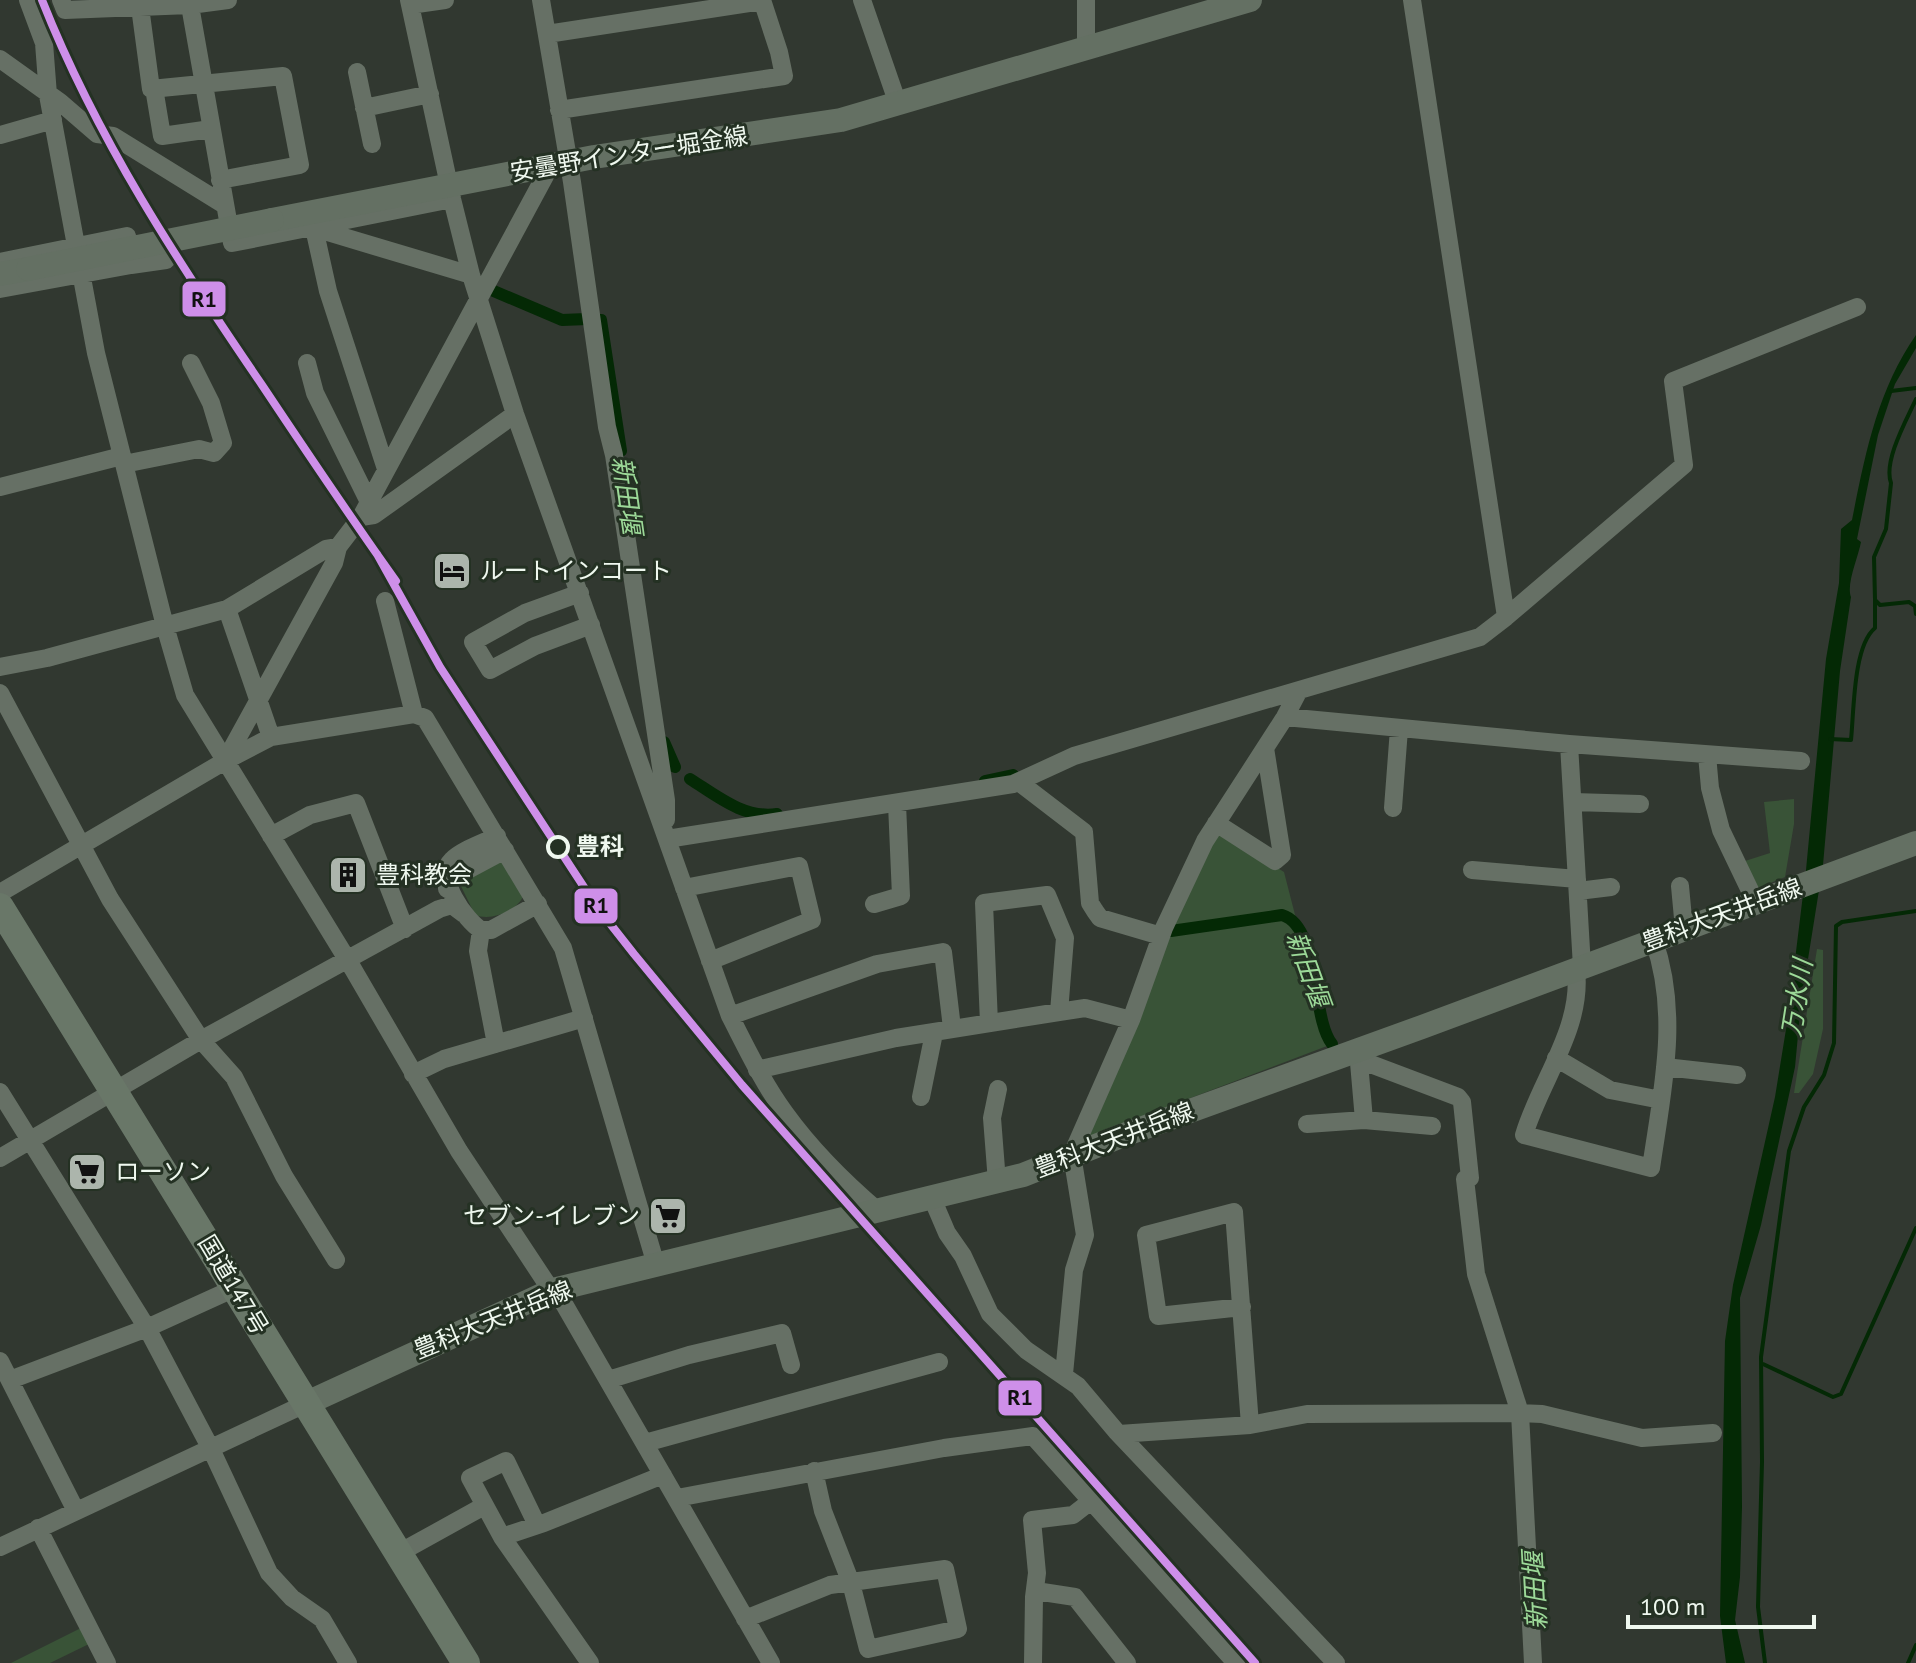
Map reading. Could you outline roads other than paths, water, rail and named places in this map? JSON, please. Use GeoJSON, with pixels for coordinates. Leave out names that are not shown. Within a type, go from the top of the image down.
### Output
{"type":"FeatureCollection","features":[{"type":"Feature","properties":{"kind":"highway","name":"国道147号"},"geometry":{"type":"LineString","coordinates":[[0,907],[399,1553],[460,1661]]}},
{"type":"Feature","properties":{"kind":"main road","name":"安曇野インター堀金線"},"geometry":{"type":"LineString","coordinates":[[0,274],[556,164],[841,120],[1250,0]]}},
{"type":"Feature","properties":{"kind":"main road","name":"豊科大天井岳線"},"geometry":{"type":"LineString","coordinates":[[305,1404],[553,1290],[997,1182],[1359,1055],[1579,968],[1916,843]]}},
{"type":"Feature","properties":{"kind":"street"},"geometry":{"type":"LineString","coordinates":[[28,0],[44,43],[48,95],[96,353],[185,695],[459,1151],[560,1297],[771,1663]]}},
{"type":"Feature","properties":{"kind":"street"},"geometry":{"type":"LineString","coordinates":[[61,0],[65,10],[228,0]]}},
{"type":"Feature","properties":{"kind":"street"},"geometry":{"type":"LineString","coordinates":[[445,0],[410,2],[449,186],[477,299],[710,961],[730,1016],[757,1070],[785,1113],[830,1167],[878,1211]]}},
{"type":"Feature","properties":{"kind":"street"},"geometry":{"type":"LineString","coordinates":[[541,0],[559,110],[556,164],[666,800],[667,839]]}},
{"type":"Feature","properties":{"kind":"street"},"geometry":{"type":"LineString","coordinates":[[862,0],[898,104]]}},
{"type":"Feature","properties":{"kind":"street"},"geometry":{"type":"LineString","coordinates":[[1086,0],[1086,49]]}},
{"type":"Feature","properties":{"kind":"street"},"geometry":{"type":"LineString","coordinates":[[1412,0],[1506,617]]}},
{"type":"Feature","properties":{"kind":"street"},"geometry":{"type":"LineString","coordinates":[[547,34],[762,1],[784,76],[559,110]]}},
{"type":"Feature","properties":{"kind":"street"},"geometry":{"type":"LineString","coordinates":[[190,3],[232,243],[314,228],[449,186]]}},
{"type":"Feature","properties":{"kind":"street"},"geometry":{"type":"LineString","coordinates":[[140,7],[151,89],[283,76],[300,165],[220,180]]}},
{"type":"Feature","properties":{"kind":"street"},"geometry":{"type":"LineString","coordinates":[[0,59],[97,134],[113,136],[225,211],[449,186]]}},
{"type":"Feature","properties":{"kind":"street"},"geometry":{"type":"LineString","coordinates":[[357,72],[372,144]]}},
{"type":"Feature","properties":{"kind":"street"},"geometry":{"type":"LineString","coordinates":[[154,88],[162,136],[211,129]]}},
{"type":"Feature","properties":{"kind":"street"},"geometry":{"type":"LineString","coordinates":[[364,108],[430,94]]}},
{"type":"Feature","properties":{"kind":"street"},"geometry":{"type":"LineString","coordinates":[[0,135],[53,120]]}},
{"type":"Feature","properties":{"kind":"street"},"geometry":{"type":"LineString","coordinates":[[225,761],[334,563],[338,547],[365,510],[477,299],[545,176],[556,164]]}},
{"type":"Feature","properties":{"kind":"street"},"geometry":{"type":"LineString","coordinates":[[314,228],[471,275]]}},
{"type":"Feature","properties":{"kind":"street"},"geometry":{"type":"LineString","coordinates":[[314,228],[328,291],[386,469]]}},
{"type":"Feature","properties":{"kind":"street"},"geometry":{"type":"LineString","coordinates":[[0,262],[127,236],[131,265]]}},
{"type":"Feature","properties":{"kind":"street"},"geometry":{"type":"LineString","coordinates":[[0,289],[166,260]]}},
{"type":"Feature","properties":{"kind":"street"},"geometry":{"type":"LineString","coordinates":[[667,839],[1020,783],[1074,756],[1480,637],[1684,465],[1673,381],[1857,307]]}},
{"type":"Feature","properties":{"kind":"street"},"geometry":{"type":"LineString","coordinates":[[0,487],[123,460],[199,449],[214,453],[223,443],[211,403],[191,363]]}},
{"type":"Feature","properties":{"kind":"street"},"geometry":{"type":"LineString","coordinates":[[307,363],[315,393],[365,510],[374,515],[515,414]]}},
{"type":"Feature","properties":{"kind":"street"},"geometry":{"type":"LineString","coordinates":[[0,667],[47,658],[227,609],[326,549],[338,547]]}},
{"type":"Feature","properties":{"kind":"street"},"geometry":{"type":"LineString","coordinates":[[580,593],[525,613],[473,642],[490,670],[535,646],[591,625]]}},
{"type":"Feature","properties":{"kind":"street"},"geometry":{"type":"LineString","coordinates":[[385,601],[414,714]]}},
{"type":"Feature","properties":{"kind":"street"},"geometry":{"type":"LineString","coordinates":[[227,609],[271,737]]}},
{"type":"Feature","properties":{"kind":"street"},"geometry":{"type":"LineString","coordinates":[[1064,1374],[1074,1270],[1085,1235],[1072,1155],[1131,1020],[1161,936],[1216,823],[1298,692]]}},
{"type":"Feature","properties":{"kind":"street"},"geometry":{"type":"LineString","coordinates":[[0,693],[110,899],[201,1040],[234,1077],[284,1176],[336,1260]]}},
{"type":"Feature","properties":{"kind":"street"},"geometry":{"type":"LineString","coordinates":[[0,893],[271,737],[414,714],[425,718],[563,948],[656,1265]]}},
{"type":"Feature","properties":{"kind":"street"},"geometry":{"type":"LineString","coordinates":[[1285,717],[1569,744],[1801,761]]}},
{"type":"Feature","properties":{"kind":"street"},"geometry":{"type":"LineString","coordinates":[[1393,808],[1399,729]]}},
{"type":"Feature","properties":{"kind":"street"},"geometry":{"type":"LineString","coordinates":[[1569,744],[1578,885],[1578,987],[1565,1038],[1530,1114],[1524,1135],[1651,1168],[1669,1035],[1663,969],[1654,941]]}},
{"type":"Feature","properties":{"kind":"street"},"geometry":{"type":"LineString","coordinates":[[1216,823],[1275,861],[1282,855],[1265,748]]}},
{"type":"Feature","properties":{"kind":"street"},"geometry":{"type":"LineString","coordinates":[[1707,755],[1710,788],[1721,830],[1756,903]]}},
{"type":"Feature","properties":{"kind":"street"},"geometry":{"type":"LineString","coordinates":[[1020,783],[1084,832],[1090,903],[1100,918],[1161,936]]}},
{"type":"Feature","properties":{"kind":"street"},"geometry":{"type":"LineString","coordinates":[[1573,802],[1640,804]]}},
{"type":"Feature","properties":{"kind":"street"},"geometry":{"type":"LineString","coordinates":[[271,836],[310,815],[356,803],[405,929]]}},
{"type":"Feature","properties":{"kind":"street"},"geometry":{"type":"LineString","coordinates":[[874,904],[901,896],[897,804]]}},
{"type":"Feature","properties":{"kind":"street"},"geometry":{"type":"LineString","coordinates":[[439,909],[448,897],[447,869],[451,860],[501,843]]}},
{"type":"Feature","properties":{"kind":"street"},"geometry":{"type":"LineString","coordinates":[[684,888],[799,866],[812,920],[710,961]]}},
{"type":"Feature","properties":{"kind":"street"},"geometry":{"type":"LineString","coordinates":[[1472,870],[1611,887]]}},
{"type":"Feature","properties":{"kind":"street"},"geometry":{"type":"LineString","coordinates":[[447,881],[464,914]]}},
{"type":"Feature","properties":{"kind":"street"},"geometry":{"type":"LineString","coordinates":[[1680,886],[1684,929]]}},
{"type":"Feature","properties":{"kind":"street"},"geometry":{"type":"LineString","coordinates":[[989,1023],[984,903],[1047,895],[1065,938],[1059,1012]]}},
{"type":"Feature","properties":{"kind":"street"},"geometry":{"type":"LineString","coordinates":[[0,1158],[201,1040],[439,909],[452,905],[481,930],[491,930],[538,904]]}},
{"type":"Feature","properties":{"kind":"street"},"geometry":{"type":"LineString","coordinates":[[481,930],[478,951],[496,1044]]}},
{"type":"Feature","properties":{"kind":"street"},"geometry":{"type":"LineString","coordinates":[[730,1016],[877,964],[943,952],[943,1030],[921,1097]]}},
{"type":"Feature","properties":{"kind":"street"},"geometry":{"type":"LineString","coordinates":[[757,1070],[896,1038],[1085,1008],[1131,1020]]}},
{"type":"Feature","properties":{"kind":"street"},"geometry":{"type":"LineString","coordinates":[[413,1074],[444,1059],[584,1018]]}},
{"type":"Feature","properties":{"kind":"street"},"geometry":{"type":"LineString","coordinates":[[1364,1120],[1359,1055],[1458,1097],[1462,1102],[1470,1178],[1465,1179],[1476,1274],[1520,1413],[1533,1663]]}},
{"type":"Feature","properties":{"kind":"street"},"geometry":{"type":"LineString","coordinates":[[1556,1058],[1610,1090],[1661,1100]]}},
{"type":"Feature","properties":{"kind":"street"},"geometry":{"type":"LineString","coordinates":[[1665,1067],[1737,1075]]}},
{"type":"Feature","properties":{"kind":"street"},"geometry":{"type":"LineString","coordinates":[[997,1182],[992,1118],[998,1089]]}},
{"type":"Feature","properties":{"kind":"street"},"geometry":{"type":"LineString","coordinates":[[0,1092],[147,1328],[211,1449],[269,1573],[292,1598],[322,1619],[348,1663]]}},
{"type":"Feature","properties":{"kind":"street"},"geometry":{"type":"LineString","coordinates":[[1307,1124],[1364,1120],[1432,1126]]}},
{"type":"Feature","properties":{"kind":"street"},"geometry":{"type":"LineString","coordinates":[[932,1198],[990,1314],[1026,1350],[1078,1386],[1119,1434],[1336,1663]]}},
{"type":"Feature","properties":{"kind":"street"},"geometry":{"type":"LineString","coordinates":[[1242,1307],[1158,1316],[1146,1235],[1234,1212],[1242,1307],[1250,1425]]}},
{"type":"Feature","properties":{"kind":"street"},"geometry":{"type":"LineString","coordinates":[[10,1380],[147,1328],[235,1288]]}},
{"type":"Feature","properties":{"kind":"street"},"geometry":{"type":"LineString","coordinates":[[608,1380],[689,1355],[782,1333],[791,1365]]}},
{"type":"Feature","properties":{"kind":"street"},"geometry":{"type":"LineString","coordinates":[[0,1361],[76,1511]]}},
{"type":"Feature","properties":{"kind":"street"},"geometry":{"type":"LineString","coordinates":[[645,1443],[939,1362]]}},
{"type":"Feature","properties":{"kind":"street"},"geometry":{"type":"LineString","coordinates":[[0,1547],[305,1404]]}},
{"type":"Feature","properties":{"kind":"street"},"geometry":{"type":"LineString","coordinates":[[1119,1434],[1250,1425],[1307,1414],[1520,1413],[1542,1414],[1642,1438],[1713,1433]]}},
{"type":"Feature","properties":{"kind":"street"},"geometry":{"type":"LineString","coordinates":[[677,1498],[944,1448],[1033,1436],[1236,1663]]}},
{"type":"Feature","properties":{"kind":"street"},"geometry":{"type":"LineString","coordinates":[[537,1525],[506,1461],[470,1478],[502,1537],[590,1663]]}},
{"type":"Feature","properties":{"kind":"street"},"geometry":{"type":"LineString","coordinates":[[745,1619],[830,1585],[851,1583],[945,1569],[958,1629],[868,1649],[851,1583],[823,1511],[814,1471]]}},
{"type":"Feature","properties":{"kind":"street"},"geometry":{"type":"LineString","coordinates":[[502,1537],[663,1475]]}},
{"type":"Feature","properties":{"kind":"street"},"geometry":{"type":"LineString","coordinates":[[1033,1663],[1036,1591],[1032,1520],[1073,1515],[1091,1501]]}},
{"type":"Feature","properties":{"kind":"street"},"geometry":{"type":"LineString","coordinates":[[399,1553],[484,1506]]}},
{"type":"Feature","properties":{"kind":"street"},"geometry":{"type":"LineString","coordinates":[[38,1528],[107,1663]]}},
{"type":"Feature","properties":{"kind":"street"},"geometry":{"type":"LineString","coordinates":[[1036,1591],[1075,1597],[1127,1663]]}},
{"type":"Feature","properties":{"kind":"water","name":"万水川"},"geometry":{"type":"Polygon","coordinates":[[[1916,335],[1916,348],[1895,384],[1878,435],[1857,539],[1861,542],[1850,585],[1823,865],[1801,1003],[1795,1067],[1761,1225],[1740,1298],[1742,1507],[1735,1620],[1745,1663],[1726,1663],[1720,1616],[1725,1341],[1733,1285],[1775,1097],[1788,1017],[1826,659],[1839,583],[1841,529],[1852,520],[1882,401],[1891,378],[1916,335]]]}},
{"type":"Feature","properties":{"kind":"waterway","name":"新田堰"},"geometry":{"type":"LineString","coordinates":[[489,289],[562,320],[587,319]]}},
{"type":"Feature","properties":{"kind":"waterway","name":"新田堰"},"geometry":{"type":"LineString","coordinates":[[597,320],[601,320],[621,451]]}},
{"type":"Feature","properties":{"kind":"waterway"},"geometry":{"type":"LineString","coordinates":[[1891,391],[1916,388]]}},
{"type":"Feature","properties":{"kind":"waterway"},"geometry":{"type":"LineString","coordinates":[[1916,399],[1890,463],[1886,529],[1874,557],[1875,600],[1880,605],[1909,602],[1915,606],[1916,614]]}},
{"type":"Feature","properties":{"kind":"waterway"},"geometry":{"type":"LineString","coordinates":[[1830,739],[1851,740],[1859,664],[1862,649],[1875,628],[1875,600]]}},
{"type":"Feature","properties":{"kind":"waterway","name":"新田堰"},"geometry":{"type":"LineString","coordinates":[[664,742],[675,767]]}},
{"type":"Feature","properties":{"kind":"waterway","name":"新田堰"},"geometry":{"type":"LineString","coordinates":[[985,781],[1013,775]]}},
{"type":"Feature","properties":{"kind":"waterway","name":"新田堰"},"geometry":{"type":"LineString","coordinates":[[690,779],[742,810],[777,814]]}},
{"type":"Feature","properties":{"kind":"waterway"},"geometry":{"type":"LineString","coordinates":[[1765,1663],[1758,1607],[1761,1357],[1789,1151],[1804,1107],[1824,1075],[1834,1043],[1836,926],[1842,922],[1916,911]]}},
{"type":"Feature","properties":{"kind":"waterway","name":"新田堰"},"geometry":{"type":"LineString","coordinates":[[1171,931],[1282,915],[1294,923],[1303,936],[1309,954],[1325,1031],[1332,1044]]}},
{"type":"Feature","properties":{"kind":"waterway"},"geometry":{"type":"LineString","coordinates":[[1763,1364],[1833,1397],[1841,1394],[1916,1228]]}},
{"type":"Feature","properties":{"kind":"waterway"},"geometry":{"type":"LineString","coordinates":[[1908,1663],[1916,1645]]}},
{"type":"Feature","properties":{"kind":"place","name":"ルートインコート"},"geometry":{"type":"Point","coordinates":[452,571]}},
{"type":"Feature","properties":{"kind":"place","name":"豊科"},"geometry":{"type":"Point","coordinates":[558,847]}},
{"type":"Feature","properties":{"kind":"place","name":"豊科教会"},"geometry":{"type":"Point","coordinates":[348,875]}},
{"type":"Feature","properties":{"kind":"place","name":"ローソン"},"geometry":{"type":"Point","coordinates":[87,1172]}},
{"type":"Feature","properties":{"kind":"place","name":"セブン-イレブン"},"geometry":{"type":"Point","coordinates":[668,1216]}}]}
